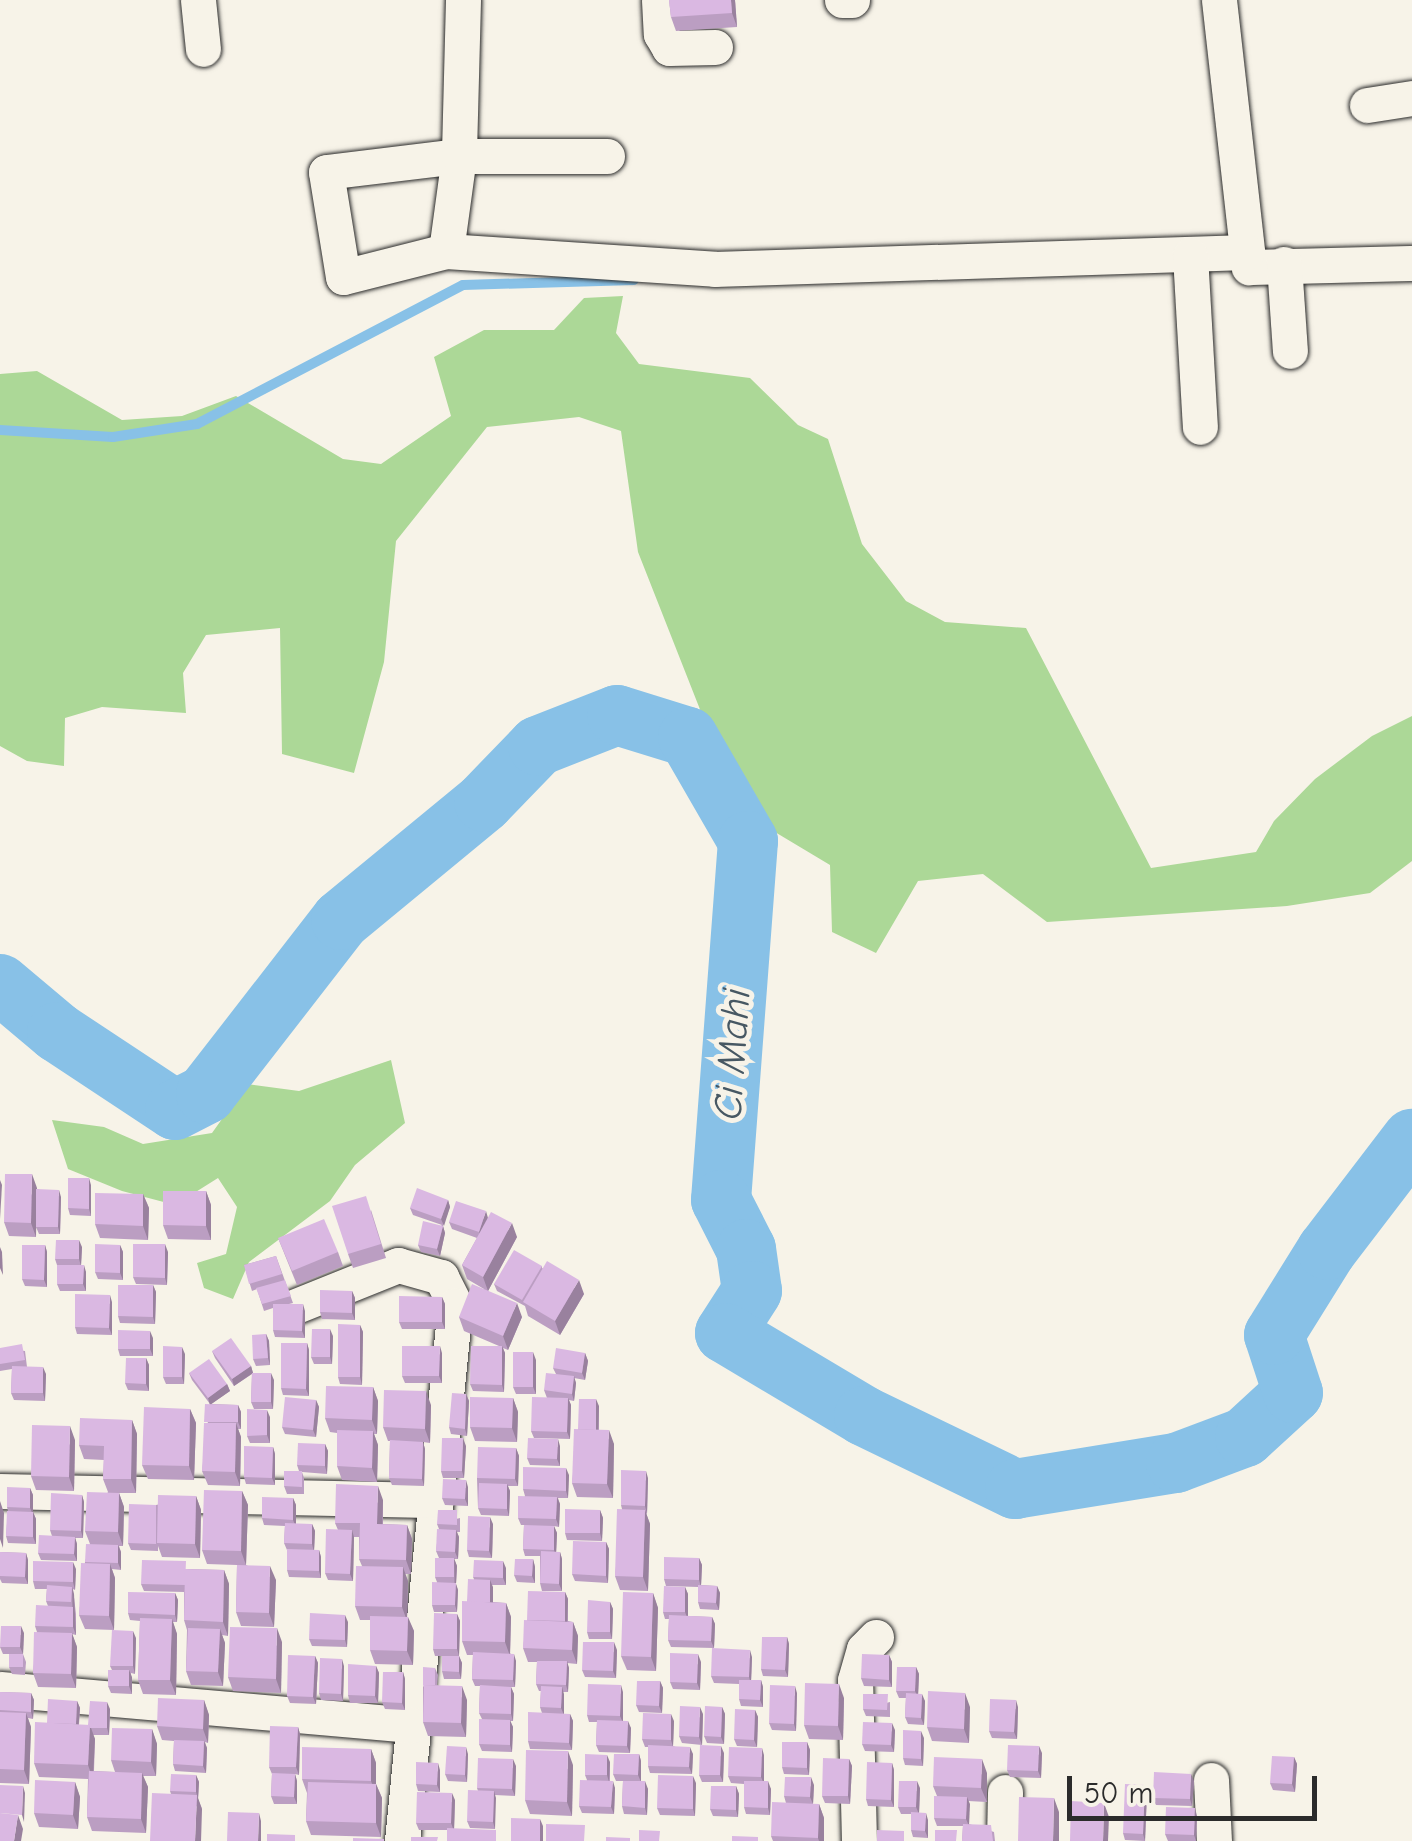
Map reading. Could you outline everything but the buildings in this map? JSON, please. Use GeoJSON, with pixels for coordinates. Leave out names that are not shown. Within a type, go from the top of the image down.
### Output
{"type":"FeatureCollection","features":[{"type":"Feature","properties":{"kind":"street"},"geometry":{"type":"LineString","coordinates":[[198,0],[203,50]]}},
{"type":"Feature","properties":{"kind":"street"},"geometry":{"type":"LineString","coordinates":[[446,251],[459,156],[463,0]]}},
{"type":"Feature","properties":{"kind":"street"},"geometry":{"type":"LineString","coordinates":[[659,0],[661,34],[669,48],[715,47]]}},
{"type":"Feature","properties":{"kind":"street"},"geometry":{"type":"LineString","coordinates":[[842,0],[852,0]]}},
{"type":"Feature","properties":{"kind":"street"},"geometry":{"type":"LineString","coordinates":[[1219,0],[1249,267],[1412,263]]}},
{"type":"Feature","properties":{"kind":"street"},"geometry":{"type":"LineString","coordinates":[[1367,105],[1412,98]]}},
{"type":"Feature","properties":{"kind":"street"},"geometry":{"type":"LineString","coordinates":[[607,156],[459,156],[326,172],[343,277],[446,251],[714,269],[1247,252]]}},
{"type":"Feature","properties":{"kind":"street"},"geometry":{"type":"LineString","coordinates":[[1190,255],[1200,428]]}},
{"type":"Feature","properties":{"kind":"street"},"geometry":{"type":"LineString","coordinates":[[1284,264],[1290,351]]}},
{"type":"Feature","properties":{"kind":"street"},"geometry":{"type":"LineString","coordinates":[[296,1306],[398,1265],[441,1277],[454,1304],[410,1724],[402,1841]]}},
{"type":"Feature","properties":{"kind":"street"},"geometry":{"type":"LineString","coordinates":[[0,1491],[436,1500]]}},
{"type":"Feature","properties":{"kind":"street"},"geometry":{"type":"LineString","coordinates":[[858,1841],[855,1680],[864,1650],[876,1637]]}},
{"type":"Feature","properties":{"kind":"street"},"geometry":{"type":"LineString","coordinates":[[0,1689],[410,1724]]}},
{"type":"Feature","properties":{"kind":"street"},"geometry":{"type":"LineString","coordinates":[[1211,1780],[1214,1841]]}},
{"type":"Feature","properties":{"kind":"street"},"geometry":{"type":"LineString","coordinates":[[1004,1841],[1005,1792]]}},
{"type":"Feature","properties":{"kind":"green space"},"geometry":{"type":"Polygon","coordinates":[[[623,296],[616,333],[639,364],[750,378],[798,425],[828,439],[862,544],[906,601],[945,622],[1026,628],[1151,868],[1256,852],[1274,821],[1315,779],[1372,736],[1412,716],[1412,861],[1370,893],[1287,906],[1047,922],[983,874],[918,881],[876,953],[832,932],[830,865],[740,811],[638,552],[621,431],[579,417],[487,427],[396,541],[384,662],[354,773],[282,754],[280,628],[206,635],[183,673],[186,713],[102,707],[65,718],[64,766],[27,761],[0,746],[0,374],[37,371],[122,420],[182,416],[236,396],[343,459],[381,464],[451,416],[434,357],[484,330],[554,330],[584,298],[623,296]]]}},
{"type":"Feature","properties":{"kind":"green space"},"geometry":{"type":"Polygon","coordinates":[[[391,1060],[405,1123],[355,1165],[330,1201],[249,1262],[233,1299],[204,1288],[197,1263],[226,1254],[237,1207],[218,1178],[175,1205],[122,1191],[68,1169],[52,1120],[104,1127],[143,1144],[212,1133],[247,1084],[299,1091],[391,1060]]]}},
{"type":"Feature","properties":{"kind":"waterway"},"geometry":{"type":"LineString","coordinates":[[0,430],[113,437],[197,424],[463,285],[634,280]]}},
{"type":"Feature","properties":{"kind":"waterway","name":"Ci Mahi"},"geometry":{"type":"LineString","coordinates":[[0,984],[57,1032],[175,1110],[206,1094],[341,920],[484,802],[538,746],[617,715],[688,737],[748,841],[721,1200],[746,1249],[752,1291],[725,1333],[864,1416],[1015,1489],[1176,1463],[1245,1437],[1293,1393],[1274,1335],[1327,1250],[1412,1139]]}}]}
